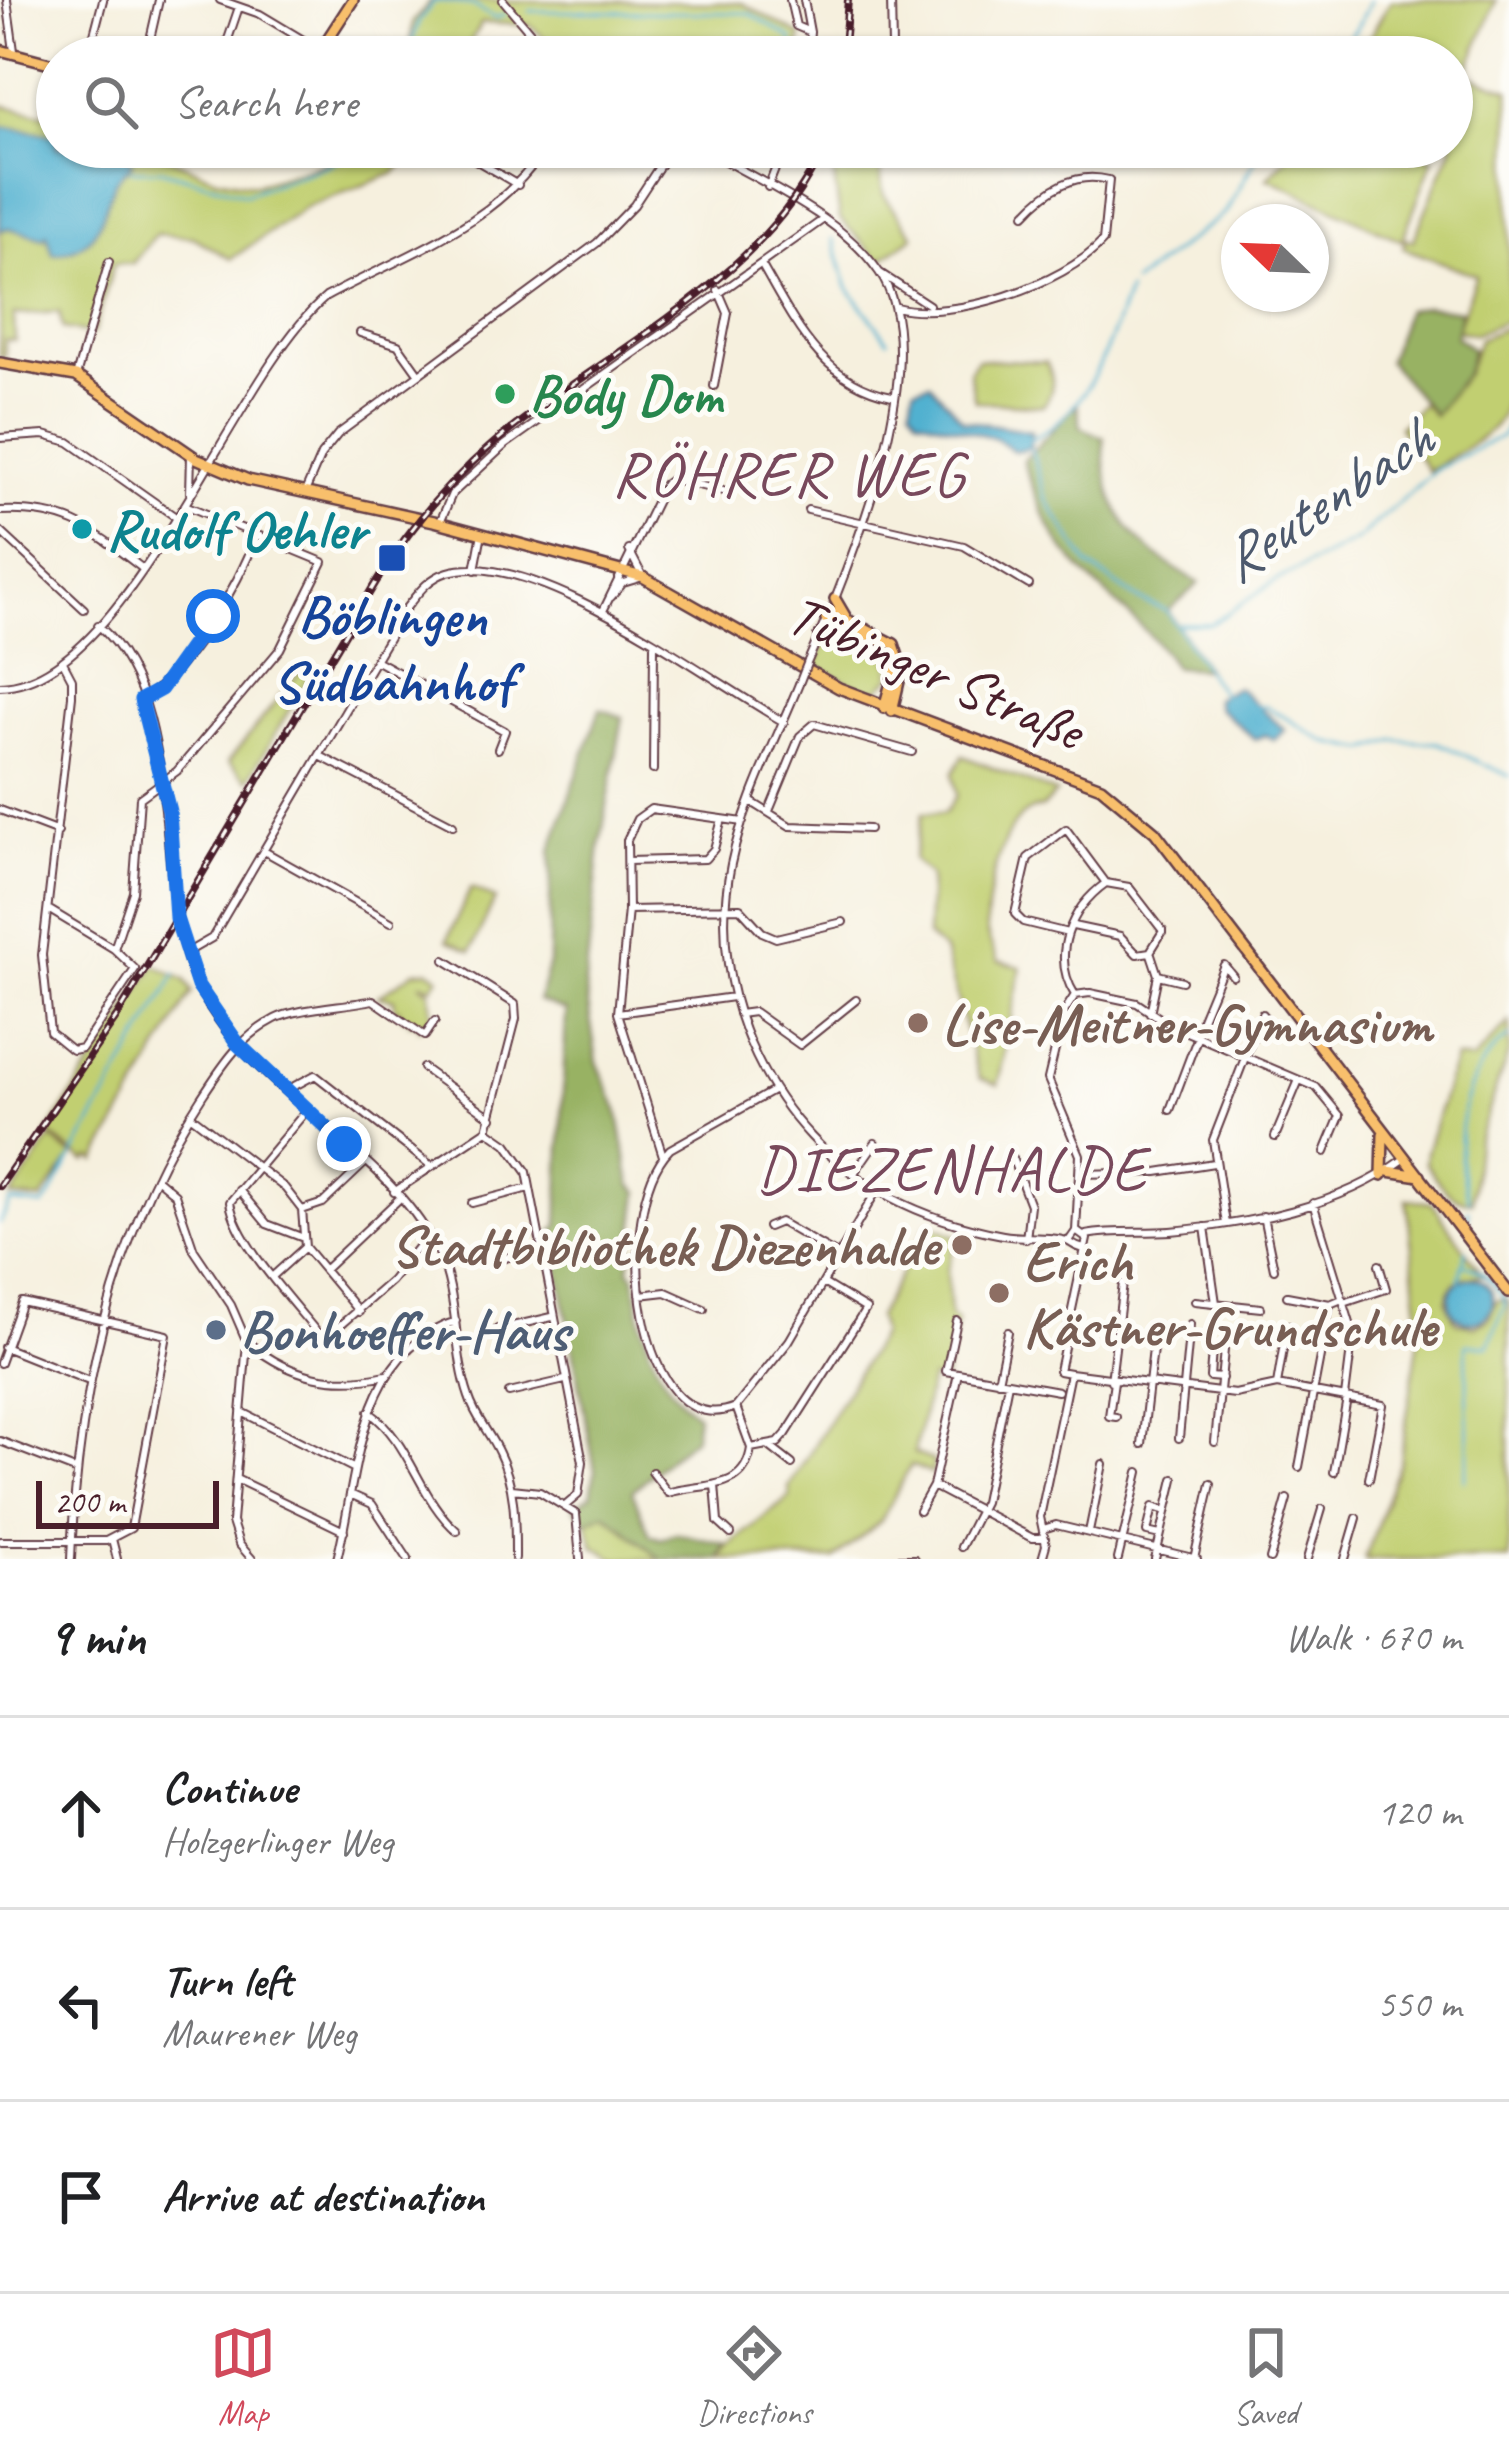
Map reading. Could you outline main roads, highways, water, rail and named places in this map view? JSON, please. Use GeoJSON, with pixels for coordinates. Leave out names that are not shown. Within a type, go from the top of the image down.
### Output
{"type":"FeatureCollection","features":[{"type":"Feature","properties":{"kind":"main road"},"geometry":{"type":"LineString","coordinates":[[330,36],[353,0]]}},
{"type":"Feature","properties":{"kind":"main road"},"geometry":{"type":"LineString","coordinates":[[0,50],[36,58]]}},
{"type":"Feature","properties":{"kind":"main road","name":"Tübinger Straße"},"geometry":{"type":"LineString","coordinates":[[0,363],[76,376],[208,465],[304,494],[440,522],[643,577],[866,700],[1089,782],[1130,806],[1509,1292]]}},
{"type":"Feature","properties":{"kind":"main road"},"geometry":{"type":"LineString","coordinates":[[836,598],[846,622]]}},
{"type":"Feature","properties":{"kind":"main road"},"geometry":{"type":"LineString","coordinates":[[828,615],[889,648],[896,687],[888,709]]}},
{"type":"Feature","properties":{"kind":"main road"},"geometry":{"type":"LineString","coordinates":[[819,636],[846,622]]}},
{"type":"Feature","properties":{"kind":"main road"},"geometry":{"type":"LineString","coordinates":[[866,700],[896,687]]}},
{"type":"Feature","properties":{"kind":"main road"},"geometry":{"type":"LineString","coordinates":[[896,687],[918,721]]}},
{"type":"Feature","properties":{"kind":"main road"},"geometry":{"type":"LineString","coordinates":[[1382,1129],[1385,1173],[1420,1176]]}},
{"type":"Feature","properties":{"kind":"water"},"geometry":{"type":"Polygon","coordinates":[[[0,126],[36,132],[36,168],[129,168],[114,184],[96,231],[80,246],[53,254],[47,234],[44,238],[8,228],[0,231],[0,126]]]}},
{"type":"Feature","properties":{"kind":"water"},"geometry":{"type":"Polygon","coordinates":[[[930,383],[963,420],[1031,431],[1030,448],[1014,451],[995,438],[917,417],[911,407],[914,388],[930,383]]]}},
{"type":"Feature","properties":{"kind":"water"},"geometry":{"type":"Polygon","coordinates":[[[1237,687],[1285,730],[1274,740],[1265,735],[1255,739],[1218,708],[1215,699],[1237,687]]]}},
{"type":"Feature","properties":{"kind":"water"},"geometry":{"type":"Polygon","coordinates":[[[1471,1278],[1487,1284],[1493,1300],[1487,1316],[1471,1322],[1455,1316],[1449,1300],[1455,1284],[1471,1278]]]}},
{"type":"Feature","properties":{"kind":"waterway"},"geometry":{"type":"LineString","coordinates":[[1350,36],[1370,0]]}},
{"type":"Feature","properties":{"kind":"waterway"},"geometry":{"type":"LineString","coordinates":[[434,1],[473,5],[494,18],[505,15]]}},
{"type":"Feature","properties":{"kind":"waterway"},"geometry":{"type":"LineString","coordinates":[[414,36],[434,2]]}},
{"type":"Feature","properties":{"kind":"waterway"},"geometry":{"type":"LineString","coordinates":[[530,11],[749,13],[787,36]]}},
{"type":"Feature","properties":{"kind":"waterway"},"geometry":{"type":"LineString","coordinates":[[131,170],[160,170],[246,194],[320,168]]}},
{"type":"Feature","properties":{"kind":"waterway"},"geometry":{"type":"LineString","coordinates":[[1133,283],[1226,212],[1250,168]]}},
{"type":"Feature","properties":{"kind":"waterway"},"geometry":{"type":"LineString","coordinates":[[833,239],[848,288],[888,340]]}},
{"type":"Feature","properties":{"kind":"waterway"},"geometry":{"type":"LineString","coordinates":[[1030,439],[1050,428],[1082,396],[1104,355],[1128,291]]}},
{"type":"Feature","properties":{"kind":"waterway","name":"Reutenbach"},"geometry":{"type":"LineString","coordinates":[[1180,624],[1211,624],[1277,580],[1357,540],[1436,469],[1501,436],[1509,424]]}},
{"type":"Feature","properties":{"kind":"waterway"},"geometry":{"type":"LineString","coordinates":[[1031,449],[1046,499],[1088,565],[1136,598],[1167,611],[1224,697]]}},
{"type":"Feature","properties":{"kind":"waterway"},"geometry":{"type":"LineString","coordinates":[[1255,707],[1266,706],[1326,742],[1366,750],[1395,740],[1438,743],[1509,776]]}},
{"type":"Feature","properties":{"kind":"waterway"},"geometry":{"type":"LineString","coordinates":[[0,1223],[10,1202],[43,1206],[49,1198],[176,974]]}},
{"type":"Feature","properties":{"kind":"waterway"},"geometry":{"type":"LineString","coordinates":[[1469,1200],[1460,1158],[1463,1112],[1479,1069],[1509,1037]]}},
{"type":"Feature","properties":{"kind":"waterway"},"geometry":{"type":"LineString","coordinates":[[1467,1222],[1468,1210]]}},
{"type":"Feature","properties":{"kind":"waterway"},"geometry":{"type":"LineString","coordinates":[[1464,1481],[1469,1452],[1466,1344],[1488,1346],[1505,1305],[1494,1283],[1463,1263],[1466,1250]]}},
{"type":"Feature","properties":{"kind":"waterway"},"geometry":{"type":"LineString","coordinates":[[1459,1281],[1462,1265]]}},
{"type":"Feature","properties":{"kind":"railway"},"geometry":{"type":"LineString","coordinates":[[845,36],[848,0]]}},
{"type":"Feature","properties":{"kind":"railway"},"geometry":{"type":"LineString","coordinates":[[0,1186],[118,1015],[376,582],[415,526],[494,443],[723,275],[763,236],[811,168]]}},
{"type":"Feature","properties":{"kind":"place","name":"Body Dom"},"geometry":{"type":"Point","coordinates":[505,394]}},
{"type":"Feature","properties":{"kind":"place","name":"Rudolf Oehler"},"geometry":{"type":"Point","coordinates":[82,529]}},
{"type":"Feature","properties":{"kind":"place","name":"Böblingen Südbahnhof"},"geometry":{"type":"Point","coordinates":[392,558]}},
{"type":"Feature","properties":{"kind":"place","name":"Lise-Meitner-Gymnasium"},"geometry":{"type":"Point","coordinates":[918,1023]}},
{"type":"Feature","properties":{"kind":"place","name":"Stadtbibliothek Diezenhalde"},"geometry":{"type":"Point","coordinates":[962,1245]}},
{"type":"Feature","properties":{"kind":"place","name":"Erich Kästner-Grundschule"},"geometry":{"type":"Point","coordinates":[999,1293]}},
{"type":"Feature","properties":{"kind":"place","name":"Bonhoeffer-Haus"},"geometry":{"type":"Point","coordinates":[216,1330]}},
{"type":"Feature","properties":{"kind":"district","name":"RÖHRER WEG"},"geometry":{"type":"Point","coordinates":[789,473]}},
{"type":"Feature","properties":{"kind":"district","name":"DIEZENHALDE"},"geometry":{"type":"Point","coordinates":[952,1168]}}]}
